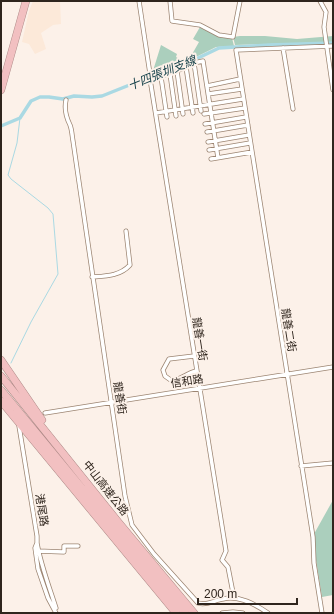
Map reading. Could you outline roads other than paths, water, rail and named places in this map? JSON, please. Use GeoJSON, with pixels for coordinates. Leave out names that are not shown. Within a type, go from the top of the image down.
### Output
{"type":"FeatureCollection","features":[{"type":"Feature","properties":{"kind":"highway"},"geometry":{"type":"LineString","coordinates":[[1,73],[22,1]]}},
{"type":"Feature","properties":{"kind":"highway"},"geometry":{"type":"LineString","coordinates":[[1,90],[26,1]]}},
{"type":"Feature","properties":{"kind":"highway"},"geometry":{"type":"LineString","coordinates":[[1,360],[92,490]]}},
{"type":"Feature","properties":{"kind":"highway","name":"中山高速公路"},"geometry":{"type":"LineString","coordinates":[[1,376],[92,490],[194,613]]}},
{"type":"Feature","properties":{"kind":"highway","name":"中山高速公路"},"geometry":{"type":"LineString","coordinates":[[1,390],[185,613]]}},
{"type":"Feature","properties":{"kind":"highway"},"geometry":{"type":"LineString","coordinates":[[1,401],[176,613]]}},
{"type":"Feature","properties":{"kind":"street"},"geometry":{"type":"LineString","coordinates":[[139,1],[150,74]]}},
{"type":"Feature","properties":{"kind":"street"},"geometry":{"type":"LineString","coordinates":[[170,1],[172,21],[200,25],[219,35],[233,37],[240,1]]}},
{"type":"Feature","properties":{"kind":"street"},"geometry":{"type":"LineString","coordinates":[[320,1],[326,12],[324,27],[333,90]]}},
{"type":"Feature","properties":{"kind":"street"},"geometry":{"type":"LineString","coordinates":[[293,109],[283,48],[333,46]]}},
{"type":"Feature","properties":{"kind":"street","name":"龍善二街"},"geometry":{"type":"LineString","coordinates":[[283,48],[236,50],[313,537],[314,563],[322,613]]}},
{"type":"Feature","properties":{"kind":"street"},"geometry":{"type":"LineString","coordinates":[[167,117],[161,77],[194,63],[203,61],[218,158]]}},
{"type":"Feature","properties":{"kind":"street"},"geometry":{"type":"LineString","coordinates":[[194,63],[202,113],[245,108]]}},
{"type":"Feature","properties":{"kind":"street"},"geometry":{"type":"LineString","coordinates":[[186,67],[193,113]]}},
{"type":"Feature","properties":{"kind":"street"},"geometry":{"type":"LineString","coordinates":[[177,71],[183,114]]}},
{"type":"Feature","properties":{"kind":"street"},"geometry":{"type":"LineString","coordinates":[[170,74],[176,116]]}},
{"type":"Feature","properties":{"kind":"street","name":"龍善一街"},"geometry":{"type":"LineString","coordinates":[[161,77],[150,79],[226,551],[222,560],[228,567],[234,598]]}},
{"type":"Feature","properties":{"kind":"street"},"geometry":{"type":"LineString","coordinates":[[207,86],[240,80]]}},
{"type":"Feature","properties":{"kind":"street"},"geometry":{"type":"LineString","coordinates":[[208,94],[242,89]]}},
{"type":"Feature","properties":{"kind":"street"},"geometry":{"type":"LineString","coordinates":[[156,113],[243,99]]}},
{"type":"Feature","properties":{"kind":"street","name":"龍善街"},"geometry":{"type":"LineString","coordinates":[[66,100],[66,113],[73,141],[125,496],[132,525],[154,554],[198,603],[202,604],[224,598],[234,598],[253,604],[268,613]]}},
{"type":"Feature","properties":{"kind":"street"},"geometry":{"type":"LineString","coordinates":[[205,124],[246,117]]}},
{"type":"Feature","properties":{"kind":"street"},"geometry":{"type":"LineString","coordinates":[[207,132],[248,125]]}},
{"type":"Feature","properties":{"kind":"street"},"geometry":{"type":"LineString","coordinates":[[208,142],[249,135]]}},
{"type":"Feature","properties":{"kind":"street"},"geometry":{"type":"LineString","coordinates":[[210,150],[250,143]]}},
{"type":"Feature","properties":{"kind":"street"},"geometry":{"type":"LineString","coordinates":[[211,159],[252,152]]}},
{"type":"Feature","properties":{"kind":"street"},"geometry":{"type":"LineString","coordinates":[[92,277],[109,276],[124,272],[130,265],[126,231]]}},
{"type":"Feature","properties":{"kind":"street"},"geometry":{"type":"LineString","coordinates":[[194,356],[169,359],[163,370],[165,376],[172,381],[185,377],[190,372],[196,372]]}},
{"type":"Feature","properties":{"kind":"street","name":"信和路"},"geometry":{"type":"LineString","coordinates":[[44,413],[333,368]]}},
{"type":"Feature","properties":{"kind":"street","name":"港尾路"},"geometry":{"type":"LineString","coordinates":[[1,404],[20,428],[37,543],[34,548],[38,569],[48,598],[57,613]]}},
{"type":"Feature","properties":{"kind":"street"},"geometry":{"type":"LineString","coordinates":[[301,466],[333,463]]}},
{"type":"Feature","properties":{"kind":"street"},"geometry":{"type":"LineString","coordinates":[[37,543],[41,566],[51,591],[57,613]]}},
{"type":"Feature","properties":{"kind":"street"},"geometry":{"type":"LineString","coordinates":[[38,551],[64,552],[64,546],[78,546]]}},
{"type":"Feature","properties":{"kind":"street"},"geometry":{"type":"LineString","coordinates":[[222,613],[243,613]]}},
{"type":"Feature","properties":{"kind":"waterway","name":"十四張圳支線"},"geometry":{"type":"LineString","coordinates":[[1,126],[20,118],[31,101],[40,97],[63,99],[74,96],[102,96],[147,78],[173,70],[219,48],[333,43]]}},
{"type":"Feature","properties":{"kind":"waterway"},"geometry":{"type":"LineString","coordinates":[[11,363],[31,322],[58,274],[53,214],[48,208],[8,175],[17,143],[20,118]]}}]}
